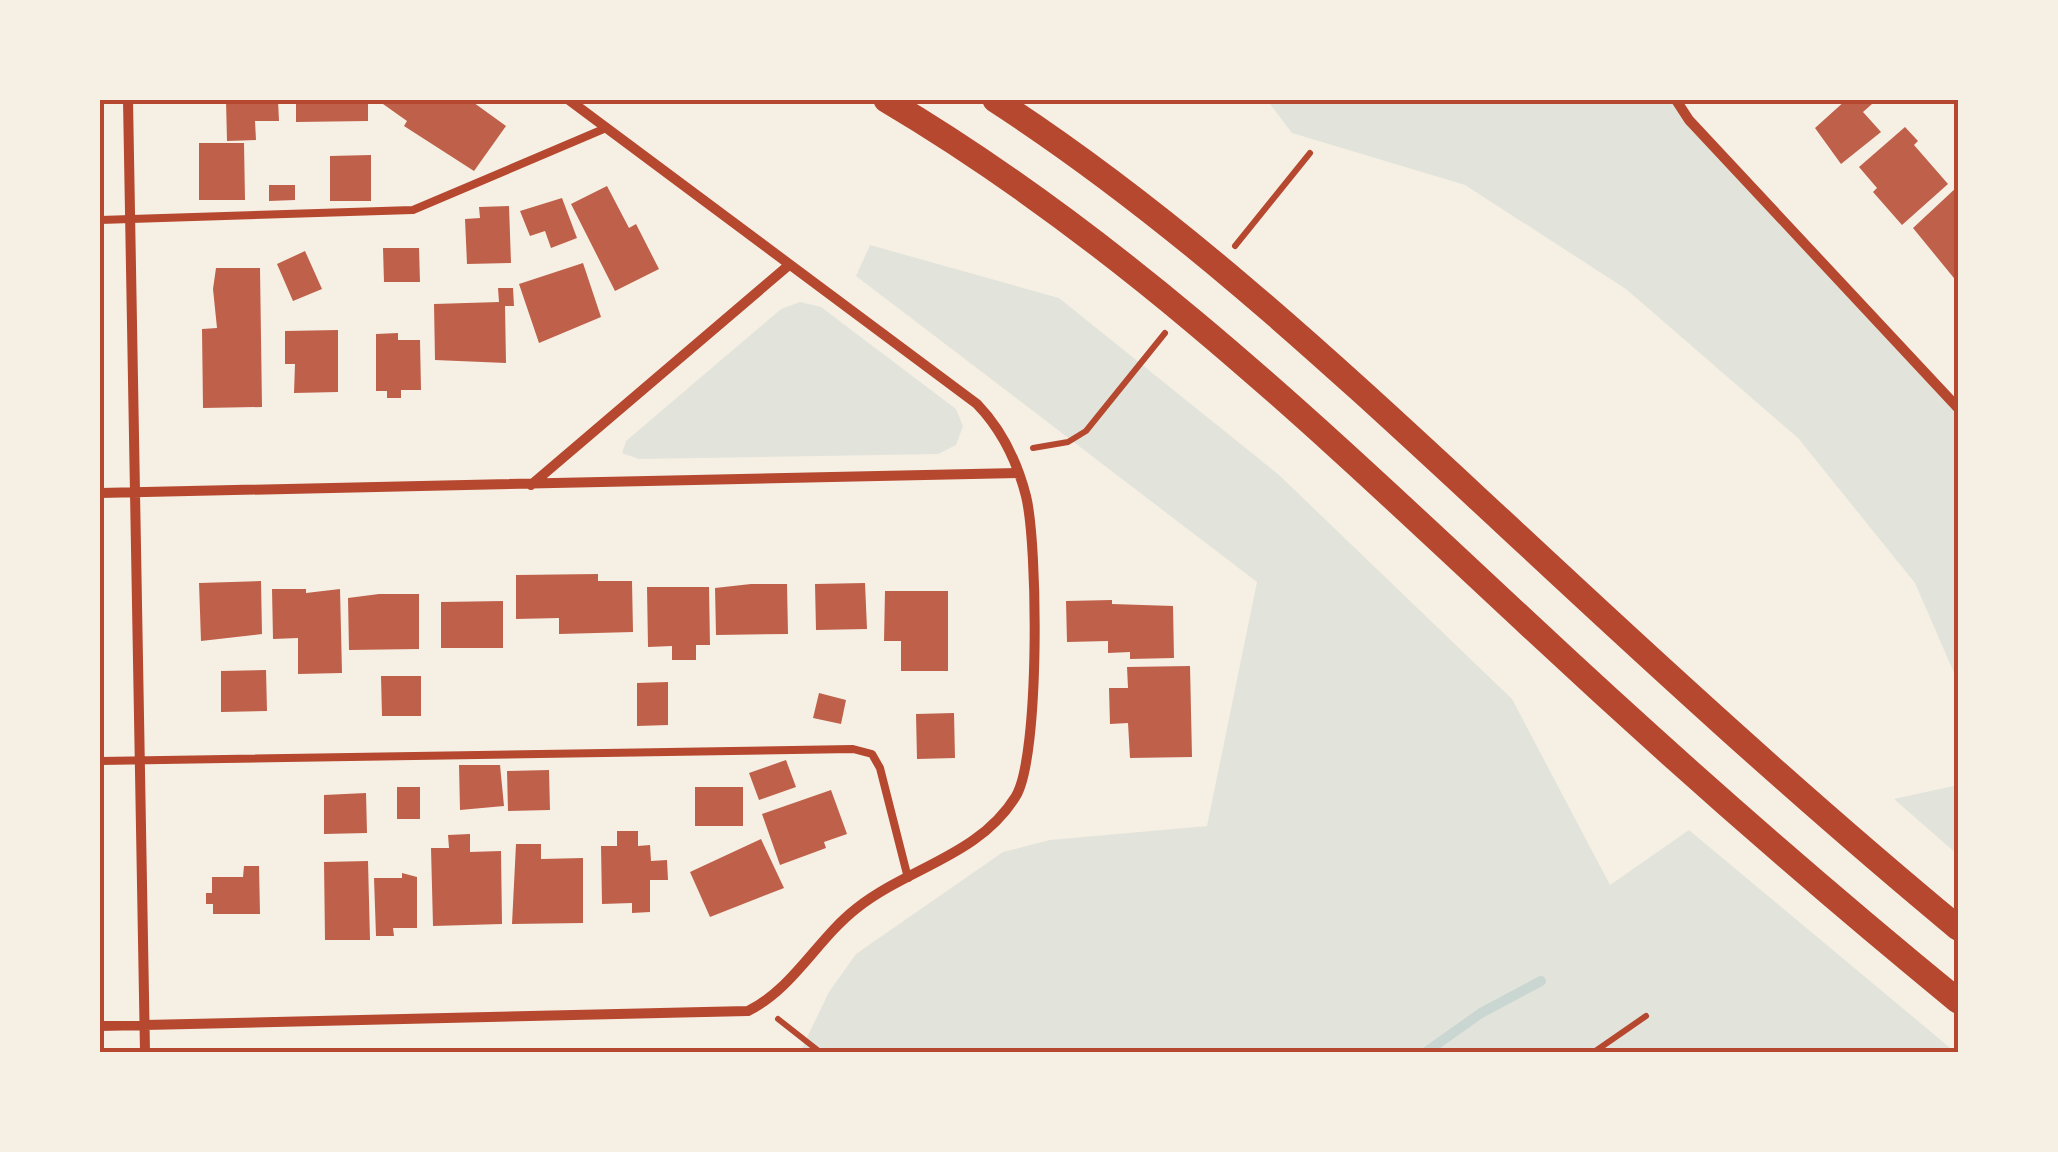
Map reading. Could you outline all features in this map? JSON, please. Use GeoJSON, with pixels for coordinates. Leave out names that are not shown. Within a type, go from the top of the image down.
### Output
{"type":"FeatureCollection","features":[{"type":"Feature","properties":{"kind":"main road"},"geometry":{"type":"LineString","coordinates":[[886,100],[994,167],[1090,235],[1222,344],[1748,824],[1958,1001]]}},
{"type":"Feature","properties":{"kind":"main road"},"geometry":{"type":"LineString","coordinates":[[995,100],[1139,202],[1260,300],[1780,776],[1958,928]]}},
{"type":"Feature","properties":{"kind":"street"},"geometry":{"type":"LineString","coordinates":[[128,100],[146,1052]]}},
{"type":"Feature","properties":{"kind":"street"},"geometry":{"type":"LineString","coordinates":[[100,1026],[724,1014],[764,1004],[838,923],[992,827],[1020,790],[1034,724],[1030,524],[1012,453],[977,404],[570,100]]}},
{"type":"Feature","properties":{"kind":"street"},"geometry":{"type":"LineString","coordinates":[[1676,100],[1689,120],[1958,408]]}},
{"type":"Feature","properties":{"kind":"street"},"geometry":{"type":"LineString","coordinates":[[530,486],[789,264]]}},
{"type":"Feature","properties":{"kind":"street"},"geometry":{"type":"LineString","coordinates":[[100,493],[1018,473]]}},
{"type":"Feature","properties":{"kind":"lane"},"geometry":{"type":"LineString","coordinates":[[100,220],[412,210],[606,128]]}},
{"type":"Feature","properties":{"kind":"lane"},"geometry":{"type":"LineString","coordinates":[[100,762],[853,749],[872,754],[880,768],[908,878]]}},
{"type":"Feature","properties":{"kind":"path"},"geometry":{"type":"LineString","coordinates":[[1012,453],[1068,442],[1086,431]]}},
{"type":"Feature","properties":{"kind":"path"},"geometry":{"type":"LineString","coordinates":[[764,1004],[820,1052]]}},
{"type":"Feature","properties":{"kind":"path"},"geometry":{"type":"LineString","coordinates":[[1594,1052],[1646,1016]]}},
{"type":"Feature","properties":{"kind":"shaded area"},"geometry":{"type":"Polygon","coordinates":[[[1267,100],[1676,100],[1958,408],[1958,682],[1915,583],[1798,438],[1626,289],[1465,185],[1292,133],[1267,100]]]}},
{"type":"Feature","properties":{"kind":"shaded area"},"geometry":{"type":"Polygon","coordinates":[[[870,245],[1059,298],[1279,475],[1512,699],[1610,885],[1689,830],[1955,1052],[800,1052],[829,992],[856,954],[1003,852],[1050,840],[1207,826],[1257,582],[856,276],[870,245]]]}},
{"type":"Feature","properties":{"kind":"shaded area"},"geometry":{"type":"Polygon","coordinates":[[[800,302],[821,307],[956,409],[963,426],[956,445],[938,454],[639,459],[622,453],[626,441],[781,309],[800,302]]]}},
{"type":"Feature","properties":{"kind":"shaded area"},"geometry":{"type":"Polygon","coordinates":[[[1958,785],[1958,855],[1894,799],[1958,785]]]}},
{"type":"Feature","properties":{"kind":"building"},"geometry":{"type":"Polygon","coordinates":[[[226,100],[278,100],[279,121],[255,121],[256,140],[227,141],[226,100]]]}},
{"type":"Feature","properties":{"kind":"building"},"geometry":{"type":"Polygon","coordinates":[[[296,100],[368,100],[368,121],[296,122],[296,100]]]}},
{"type":"Feature","properties":{"kind":"building"},"geometry":{"type":"Polygon","coordinates":[[[385,100],[470,100],[506,126],[474,171],[404,126],[407,121],[383,104],[385,100]]]}},
{"type":"Feature","properties":{"kind":"building"},"geometry":{"type":"Polygon","coordinates":[[[1846,100],[1868,100],[1872,104],[1863,112],[1881,132],[1841,164],[1815,128],[1846,100]]]}},
{"type":"Feature","properties":{"kind":"building"},"geometry":{"type":"Polygon","coordinates":[[[1905,127],[1918,141],[1914,145],[1948,184],[1902,225],[1873,192],[1877,188],[1859,167],[1905,127]]]}},
{"type":"Feature","properties":{"kind":"building"},"geometry":{"type":"Polygon","coordinates":[[[199,143],[244,143],[245,200],[199,200],[199,143]]]}},
{"type":"Feature","properties":{"kind":"building"},"geometry":{"type":"Polygon","coordinates":[[[371,155],[371,201],[330,201],[330,156],[371,155]]]}},
{"type":"Feature","properties":{"kind":"building"},"geometry":{"type":"Polygon","coordinates":[[[269,185],[295,185],[295,200],[269,201],[269,185]]]}},
{"type":"Feature","properties":{"kind":"building"},"geometry":{"type":"Polygon","coordinates":[[[607,186],[629,228],[636,224],[659,269],[615,291],[571,204],[607,186]]]}},
{"type":"Feature","properties":{"kind":"building"},"geometry":{"type":"Polygon","coordinates":[[[1958,186],[1958,283],[1913,228],[1958,186]]]}},
{"type":"Feature","properties":{"kind":"building"},"geometry":{"type":"Polygon","coordinates":[[[562,198],[577,238],[551,248],[545,231],[530,236],[520,211],[562,198]]]}},
{"type":"Feature","properties":{"kind":"building"},"geometry":{"type":"Polygon","coordinates":[[[509,206],[511,263],[467,264],[465,219],[480,218],[479,207],[509,206]]]}},
{"type":"Feature","properties":{"kind":"building"},"geometry":{"type":"Polygon","coordinates":[[[383,248],[419,248],[420,282],[384,282],[383,248]]]}},
{"type":"Feature","properties":{"kind":"building"},"geometry":{"type":"Polygon","coordinates":[[[305,251],[322,289],[293,301],[277,264],[305,251]]]}},
{"type":"Feature","properties":{"kind":"building"},"geometry":{"type":"Polygon","coordinates":[[[583,263],[601,317],[539,343],[519,284],[583,263]]]}},
{"type":"Feature","properties":{"kind":"building"},"geometry":{"type":"Polygon","coordinates":[[[216,268],[260,268],[262,407],[203,408],[202,329],[217,328],[213,289],[216,268]]]}},
{"type":"Feature","properties":{"kind":"building"},"geometry":{"type":"Polygon","coordinates":[[[498,288],[513,288],[514,306],[505,306],[506,363],[435,360],[434,304],[499,302],[498,288]]]}},
{"type":"Feature","properties":{"kind":"building"},"geometry":{"type":"Polygon","coordinates":[[[338,330],[338,392],[294,393],[295,364],[285,364],[285,331],[338,330]]]}},
{"type":"Feature","properties":{"kind":"building"},"geometry":{"type":"Polygon","coordinates":[[[398,333],[398,340],[420,340],[421,390],[401,390],[401,398],[387,398],[387,391],[376,391],[376,334],[398,333]]]}},
{"type":"Feature","properties":{"kind":"building"},"geometry":{"type":"Polygon","coordinates":[[[598,574],[598,581],[632,581],[633,632],[559,634],[559,618],[516,619],[516,575],[598,574]]]}},
{"type":"Feature","properties":{"kind":"building"},"geometry":{"type":"Polygon","coordinates":[[[261,581],[262,634],[201,641],[199,583],[261,581]]]}},
{"type":"Feature","properties":{"kind":"building"},"geometry":{"type":"Polygon","coordinates":[[[865,583],[867,629],[816,630],[815,584],[865,583]]]}},
{"type":"Feature","properties":{"kind":"building"},"geometry":{"type":"Polygon","coordinates":[[[787,584],[788,634],[716,635],[715,588],[787,584]]]}},
{"type":"Feature","properties":{"kind":"building"},"geometry":{"type":"Polygon","coordinates":[[[647,587],[709,587],[710,645],[696,645],[696,660],[672,660],[672,646],[648,647],[647,587]]]}},
{"type":"Feature","properties":{"kind":"building"},"geometry":{"type":"Polygon","coordinates":[[[272,589],[306,589],[306,593],[340,589],[342,673],[298,674],[298,638],[273,639],[272,589]]]}},
{"type":"Feature","properties":{"kind":"building"},"geometry":{"type":"Polygon","coordinates":[[[885,591],[948,591],[948,671],[901,671],[901,641],[884,641],[885,591]]]}},
{"type":"Feature","properties":{"kind":"building"},"geometry":{"type":"Polygon","coordinates":[[[419,594],[419,649],[349,650],[348,598],[419,594]]]}},
{"type":"Feature","properties":{"kind":"building"},"geometry":{"type":"Polygon","coordinates":[[[1112,600],[1112,604],[1173,606],[1174,658],[1130,659],[1130,652],[1108,653],[1108,641],[1067,642],[1066,601],[1112,600]]]}},
{"type":"Feature","properties":{"kind":"building"},"geometry":{"type":"Polygon","coordinates":[[[503,601],[503,648],[441,648],[441,602],[503,601]]]}},
{"type":"Feature","properties":{"kind":"building"},"geometry":{"type":"Polygon","coordinates":[[[1190,666],[1192,757],[1130,758],[1128,723],[1110,724],[1109,688],[1128,688],[1127,667],[1190,666]]]}},
{"type":"Feature","properties":{"kind":"building"},"geometry":{"type":"Polygon","coordinates":[[[266,670],[267,711],[221,712],[221,671],[266,670]]]}},
{"type":"Feature","properties":{"kind":"building"},"geometry":{"type":"Polygon","coordinates":[[[381,676],[421,676],[421,716],[382,716],[381,676]]]}},
{"type":"Feature","properties":{"kind":"building"},"geometry":{"type":"Polygon","coordinates":[[[668,682],[668,725],[637,726],[637,683],[668,682]]]}},
{"type":"Feature","properties":{"kind":"building"},"geometry":{"type":"Polygon","coordinates":[[[819,693],[846,700],[841,724],[813,718],[819,693]]]}},
{"type":"Feature","properties":{"kind":"building"},"geometry":{"type":"Polygon","coordinates":[[[954,713],[955,758],[917,759],[916,714],[954,713]]]}},
{"type":"Feature","properties":{"kind":"building"},"geometry":{"type":"Polygon","coordinates":[[[786,760],[796,787],[759,800],[749,773],[786,760]]]}},
{"type":"Feature","properties":{"kind":"building"},"geometry":{"type":"Polygon","coordinates":[[[459,765],[500,765],[504,806],[460,810],[459,765]]]}},
{"type":"Feature","properties":{"kind":"building"},"geometry":{"type":"Polygon","coordinates":[[[549,770],[550,810],[508,811],[507,771],[549,770]]]}},
{"type":"Feature","properties":{"kind":"building"},"geometry":{"type":"Polygon","coordinates":[[[397,787],[420,787],[420,819],[397,819],[397,787]]]}},
{"type":"Feature","properties":{"kind":"building"},"geometry":{"type":"Polygon","coordinates":[[[695,787],[743,787],[743,826],[695,826],[695,787]]]}},
{"type":"Feature","properties":{"kind":"building"},"geometry":{"type":"Polygon","coordinates":[[[831,790],[847,834],[824,842],[826,848],[780,865],[762,814],[831,790]]]}},
{"type":"Feature","properties":{"kind":"building"},"geometry":{"type":"Polygon","coordinates":[[[366,793],[367,833],[324,834],[324,795],[366,793]]]}},
{"type":"Feature","properties":{"kind":"building"},"geometry":{"type":"Polygon","coordinates":[[[617,831],[638,831],[638,846],[650,845],[651,861],[667,860],[668,880],[650,880],[650,912],[632,913],[632,903],[602,904],[601,846],[617,846],[617,831]]]}},
{"type":"Feature","properties":{"kind":"building"},"geometry":{"type":"Polygon","coordinates":[[[470,834],[470,852],[501,851],[502,924],[433,926],[431,848],[449,848],[448,835],[470,834]]]}},
{"type":"Feature","properties":{"kind":"building"},"geometry":{"type":"Polygon","coordinates":[[[761,839],[784,888],[710,917],[690,872],[761,839]]]}},
{"type":"Feature","properties":{"kind":"building"},"geometry":{"type":"Polygon","coordinates":[[[516,844],[541,844],[541,859],[583,858],[583,923],[512,924],[516,844]]]}},
{"type":"Feature","properties":{"kind":"building"},"geometry":{"type":"Polygon","coordinates":[[[368,861],[370,940],[325,940],[324,862],[368,861]]]}},
{"type":"Feature","properties":{"kind":"building"},"geometry":{"type":"Polygon","coordinates":[[[244,866],[259,866],[260,914],[213,914],[213,904],[206,904],[206,893],[212,893],[212,877],[243,877],[244,866]]]}},
{"type":"Feature","properties":{"kind":"building"},"geometry":{"type":"Polygon","coordinates":[[[402,873],[417,877],[417,928],[393,928],[394,936],[376,936],[374,878],[402,878],[402,873]]]}},
{"type":"Feature","properties":{"kind":"waterway"},"geometry":{"type":"LineString","coordinates":[[1426,1052],[1481,1013],[1541,981]]}}]}
